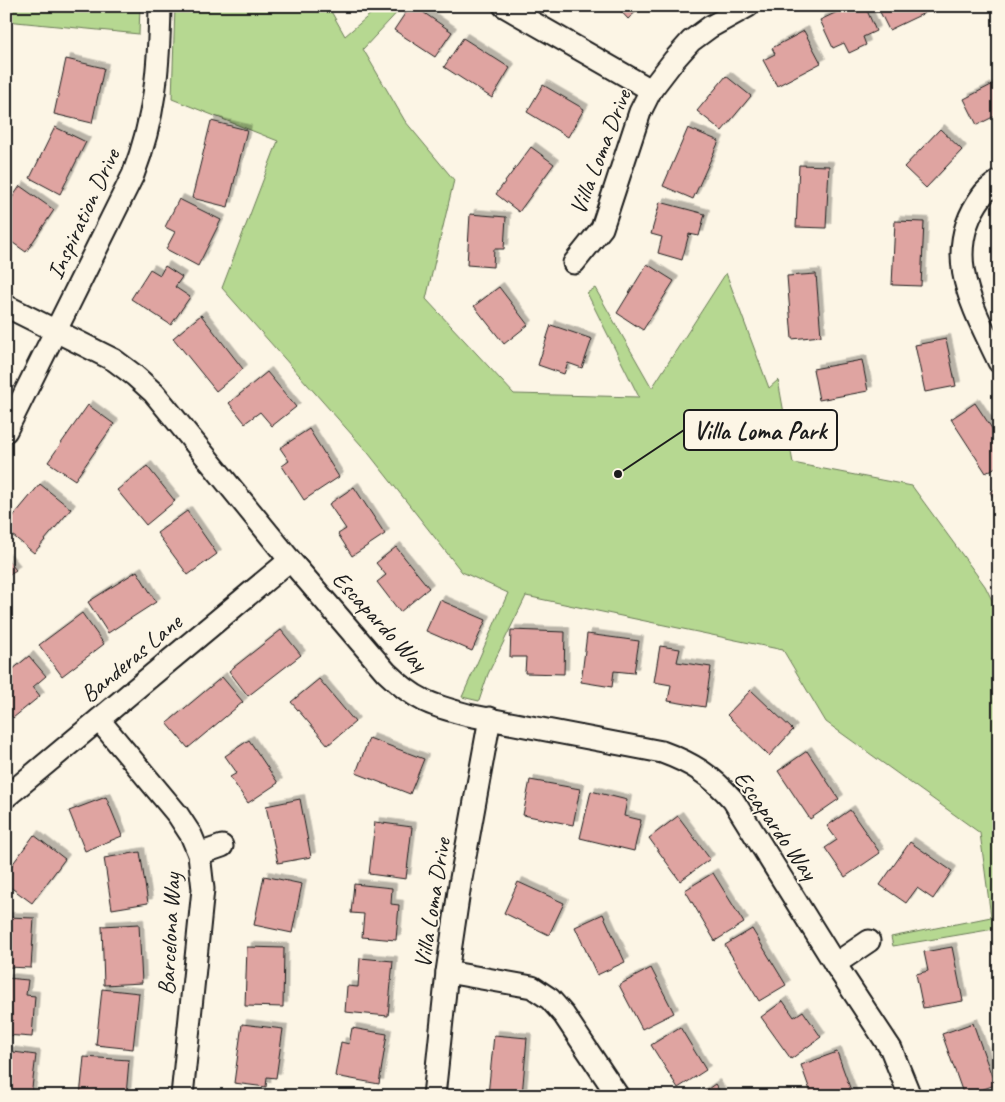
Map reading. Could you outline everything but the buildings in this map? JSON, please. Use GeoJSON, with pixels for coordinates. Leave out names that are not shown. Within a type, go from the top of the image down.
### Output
{"type":"FeatureCollection","features":[{"type":"Feature","properties":{"kind":"street","name":"Inspiration Drive"},"geometry":{"type":"LineString","coordinates":[[6,431],[133,175],[144,147],[158,75],[160,6]]}},
{"type":"Feature","properties":{"kind":"street"},"geometry":{"type":"LineString","coordinates":[[504,6],[651,90]]}},
{"type":"Feature","properties":{"kind":"street","name":"Villa Loma Drive"},"geometry":{"type":"LineString","coordinates":[[574,263],[602,228],[640,112],[651,90],[691,41],[710,27],[748,6]]}},
{"type":"Feature","properties":{"kind":"street"},"geometry":{"type":"LineString","coordinates":[[999,181],[982,195],[970,215],[964,233],[961,253],[963,276],[970,300],[999,362]]}},
{"type":"Feature","properties":{"kind":"street","name":"Escapardo Way"},"geometry":{"type":"LineString","coordinates":[[6,306],[114,360],[154,393],[290,560],[386,672],[403,689],[421,700],[442,708],[662,752],[683,760],[703,771],[720,784],[733,800],[835,964],[891,1049],[910,1096]]}},
{"type":"Feature","properties":{"kind":"street","name":"Banderas Lane"},"geometry":{"type":"LineString","coordinates":[[6,797],[290,560]]}},
{"type":"Feature","properties":{"kind":"street","name":"Villa Loma Drive"},"geometry":{"type":"LineString","coordinates":[[434,1096],[447,972],[460,884],[490,718]]}},
{"type":"Feature","properties":{"kind":"street","name":"Barcelona Way"},"geometry":{"type":"LineString","coordinates":[[99,720],[178,814],[191,835],[199,854],[203,889],[182,1096]]}},
{"type":"Feature","properties":{"kind":"street"},"geometry":{"type":"LineString","coordinates":[[199,854],[222,846]]}},
{"type":"Feature","properties":{"kind":"street"},"geometry":{"type":"LineString","coordinates":[[835,964],[868,941]]}},
{"type":"Feature","properties":{"kind":"street"},"geometry":{"type":"LineString","coordinates":[[447,972],[532,988],[550,999],[564,1015],[618,1096]]}},
{"type":"Feature","properties":{"kind":"green space"},"geometry":{"type":"Polygon","coordinates":[[[6,6],[140,6],[139,34],[6,21],[6,6]]]}},
{"type":"Feature","properties":{"kind":"green space"},"geometry":{"type":"Polygon","coordinates":[[[175,6],[328,6],[345,36],[380,6],[403,6],[363,49],[405,121],[454,180],[426,299],[514,394],[639,397],[587,293],[595,288],[652,388],[726,273],[769,388],[778,380],[793,463],[912,486],[985,586],[999,614],[999,942],[994,929],[893,946],[891,937],[991,917],[980,833],[826,722],[783,650],[526,596],[488,674],[479,701],[462,697],[508,593],[462,572],[369,454],[222,288],[278,141],[172,99],[175,6]]]}},
{"type":"Feature","properties":{"kind":"place","name":"Villa Loma Park"},"geometry":{"type":"Point","coordinates":[618,474]}}]}
